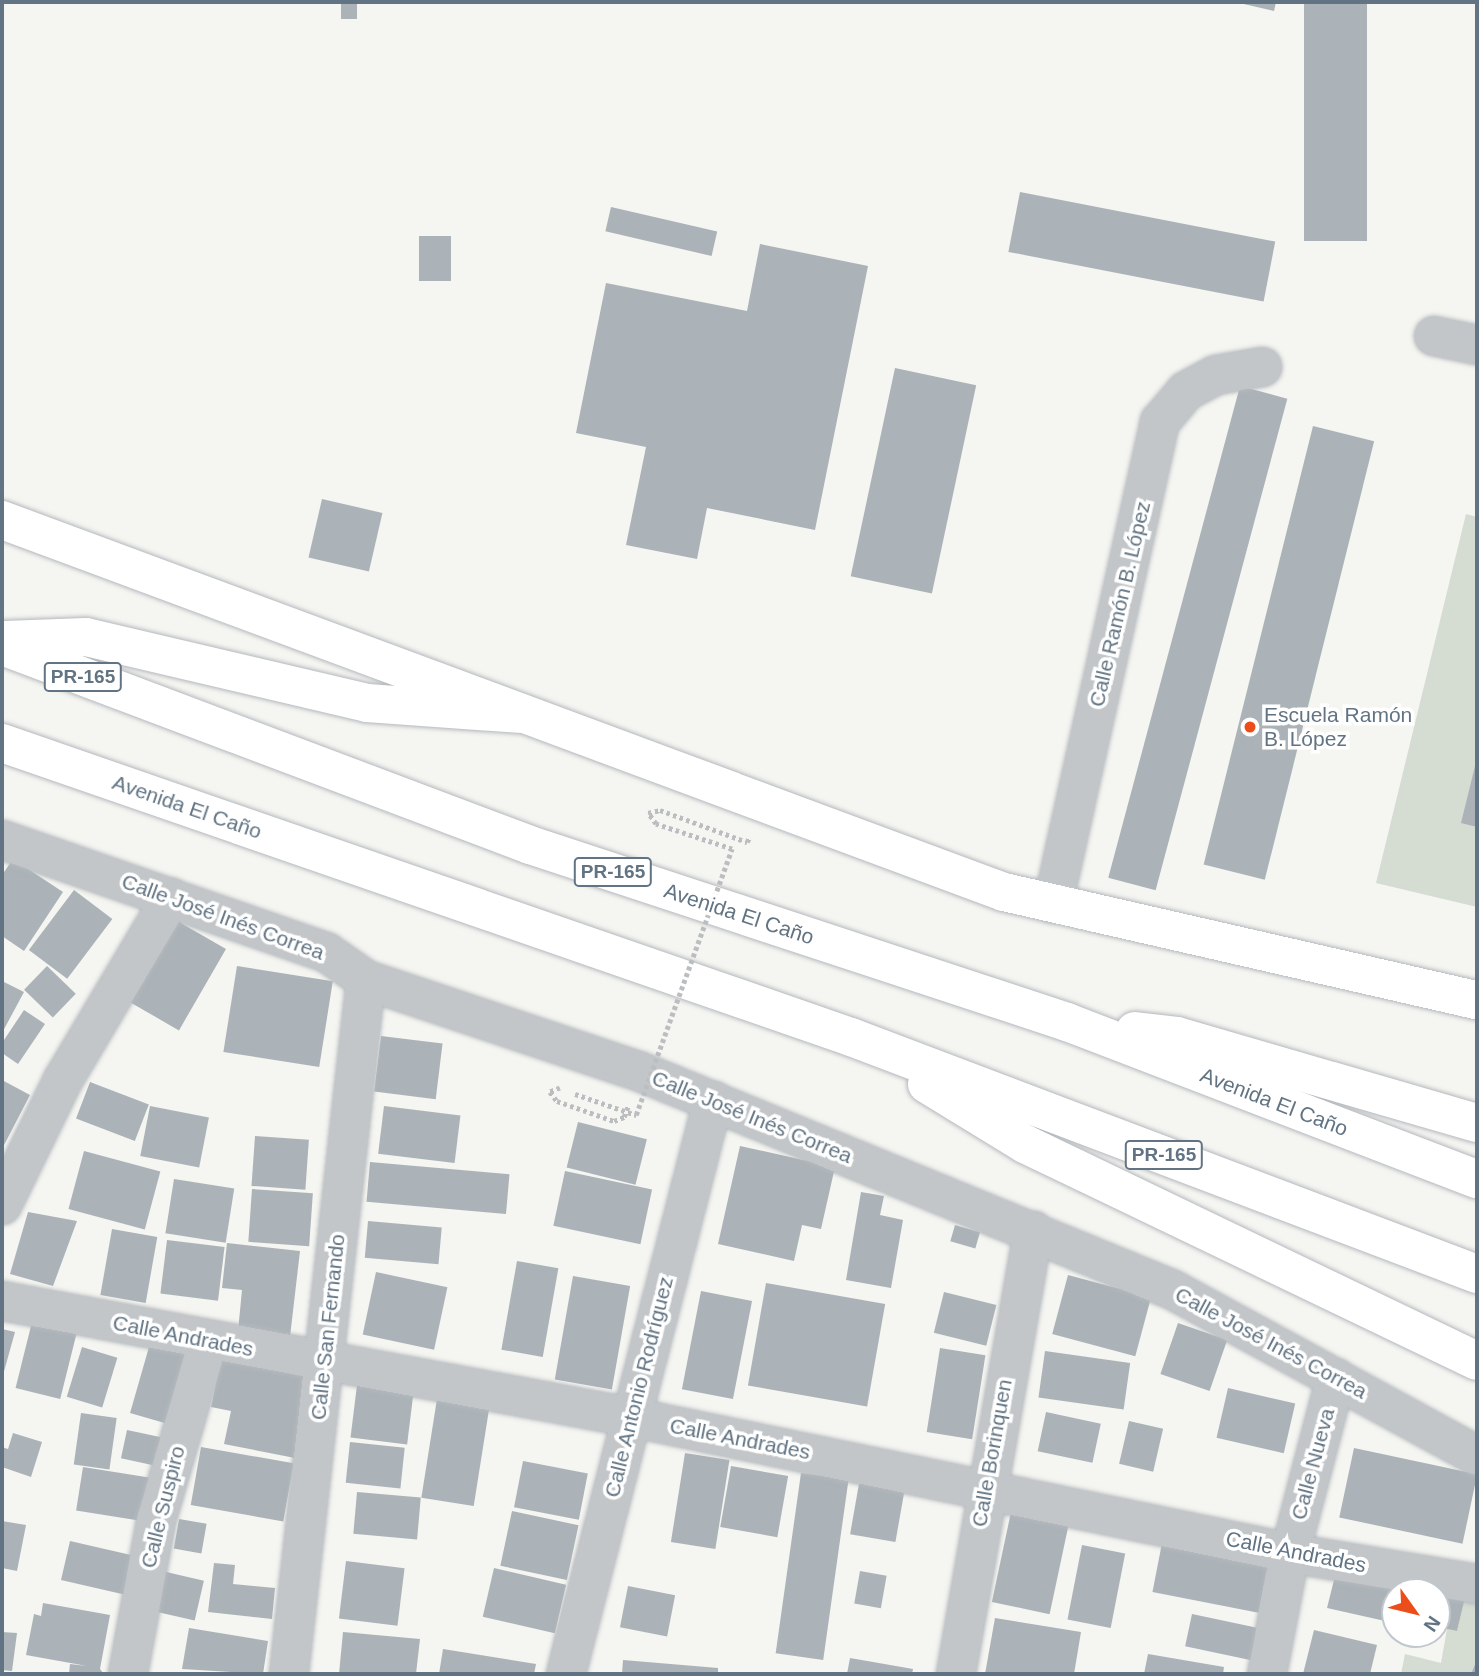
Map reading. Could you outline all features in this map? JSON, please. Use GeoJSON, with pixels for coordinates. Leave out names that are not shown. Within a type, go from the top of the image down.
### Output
{"type":"FeatureCollection","features":[{"type":"Feature","properties":{"kind":"main road"},"geometry":{"type":"LineString","coordinates":[[2,520],[519,715],[1004,892],[1477,1000]]}},
{"type":"Feature","properties":{"kind":"main road"},"geometry":{"type":"LineString","coordinates":[[2,640],[86,637],[367,703],[519,715]]}},
{"type":"Feature","properties":{"kind":"main road","name":"Avenida El Caño"},"geometry":{"type":"LineString","coordinates":[[2,646],[530,845],[1067,1023],[1477,1179]]}},
{"type":"Feature","properties":{"kind":"main road","name":"Avenida El Caño"},"geometry":{"type":"LineString","coordinates":[[2,743],[851,1037],[1477,1274]]}},
{"type":"Feature","properties":{"kind":"main road"},"geometry":{"type":"LineString","coordinates":[[1067,1023],[1177,1036],[1477,1123]]}},
{"type":"Feature","properties":{"kind":"main road"},"geometry":{"type":"LineString","coordinates":[[851,1037],[1025,1144],[1477,1361]]}},
{"type":"Feature","properties":{"kind":"street"},"geometry":{"type":"LineString","coordinates":[[1434,336],[1477,345]]}},
{"type":"Feature","properties":{"kind":"street","name":"Calle Ramón B. López"},"geometry":{"type":"LineString","coordinates":[[1053,904],[1160,422],[1186,391],[1216,375],[1262,368]]}},
{"type":"Feature","properties":{"kind":"street","name":"Calle José Inés Correa"},"geometry":{"type":"LineString","coordinates":[[2,840],[326,951],[366,980],[713,1101],[1033,1231],[1173,1290],[1477,1456]]}},
{"type":"Feature","properties":{"kind":"street"},"geometry":{"type":"LineString","coordinates":[[2,1205],[63,1080],[171,898]]}},
{"type":"Feature","properties":{"kind":"street","name":"Calle San Fernando"},"geometry":{"type":"LineString","coordinates":[[289,1674],[366,980]]}},
{"type":"Feature","properties":{"kind":"street","name":"Calle Antonio Rodríguez"},"geometry":{"type":"LineString","coordinates":[[566,1674],[713,1101]]}},
{"type":"Feature","properties":{"kind":"street","name":"Calle Borinquen"},"geometry":{"type":"LineString","coordinates":[[956,1674],[985,1488],[1033,1231]]}},
{"type":"Feature","properties":{"kind":"street","name":"Calle Andrades"},"geometry":{"type":"LineString","coordinates":[[2,1301],[208,1342],[630,1417],[985,1488],[1290,1553],[1477,1584]]}},
{"type":"Feature","properties":{"kind":"street","name":"Calle Suspiro"},"geometry":{"type":"LineString","coordinates":[[128,1674],[156,1521],[208,1342]]}},
{"type":"Feature","properties":{"kind":"street","name":"Calle Nueva"},"geometry":{"type":"LineString","coordinates":[[1267,1674],[1290,1553],[1336,1378]]}},
{"type":"Feature","properties":{"kind":"path"},"geometry":{"type":"LineString","coordinates":[[624,1116],[614,1121],[557,1101],[550,1092],[559,1088],[636,1115],[732,849],[656,824],[648,813],[660,810],[747,842]]}},
{"type":"Feature","properties":{"kind":"shaded area"},"geometry":{"type":"Polygon","coordinates":[[[1466,514],[1477,517],[1477,907],[1376,883],[1466,514]]]}},
{"type":"Feature","properties":{"kind":"shaded area"},"geometry":{"type":"Polygon","coordinates":[[[1465,1598],[1477,1601],[1477,1658],[1471,1674],[1401,1674],[1405,1654],[1441,1663],[1444,1648],[1451,1648],[1451,1630],[1457,1631],[1465,1598]]]}},
{"type":"Feature","properties":{"kind":"building"},"geometry":{"type":"Polygon","coordinates":[[[341,2],[357,2],[357,19],[341,19],[341,2]]]}},
{"type":"Feature","properties":{"kind":"building"},"geometry":{"type":"Polygon","coordinates":[[[1235,2],[1276,2],[1274,11],[1235,2]]]}},
{"type":"Feature","properties":{"kind":"building"},"geometry":{"type":"Polygon","coordinates":[[[1304,2],[1367,2],[1367,241],[1304,241],[1304,2]]]}},
{"type":"Feature","properties":{"kind":"building"},"geometry":{"type":"Polygon","coordinates":[[[1020,192],[1275,242],[1264,301],[1008,252],[1020,192]]]}},
{"type":"Feature","properties":{"kind":"building"},"geometry":{"type":"Polygon","coordinates":[[[611,207],[717,232],[712,256],[605,231],[611,207]]]}},
{"type":"Feature","properties":{"kind":"building"},"geometry":{"type":"Polygon","coordinates":[[[419,236],[451,236],[451,281],[419,281],[419,236]]]}},
{"type":"Feature","properties":{"kind":"building"},"geometry":{"type":"Polygon","coordinates":[[[760,244],[868,266],[815,530],[707,508],[697,559],[626,545],[646,447],[576,433],[606,283],[747,311],[760,244]]]}},
{"type":"Feature","properties":{"kind":"building"},"geometry":{"type":"Polygon","coordinates":[[[895,368],[976,385],[932,594],[851,576],[895,368]]]}},
{"type":"Feature","properties":{"kind":"building"},"geometry":{"type":"Polygon","coordinates":[[[1240,386],[1287,399],[1156,890],[1108,878],[1240,386]]]}},
{"type":"Feature","properties":{"kind":"building"},"geometry":{"type":"Polygon","coordinates":[[[1313,426],[1374,441],[1265,880],[1204,865],[1313,426]]]}},
{"type":"Feature","properties":{"kind":"building"},"geometry":{"type":"Polygon","coordinates":[[[322,499],[382,513],[369,571],[309,557],[322,499]]]}},
{"type":"Feature","properties":{"kind":"building"},"geometry":{"type":"Polygon","coordinates":[[[1477,758],[1477,827],[1461,823],[1477,758]]]}},
{"type":"Feature","properties":{"kind":"building"},"geometry":{"type":"Polygon","coordinates":[[[13,859],[63,892],[24,951],[2,936],[2,875],[13,859]]]}},
{"type":"Feature","properties":{"kind":"building"},"geometry":{"type":"Polygon","coordinates":[[[74,890],[112,919],[67,979],[29,950],[74,890]]]}},
{"type":"Feature","properties":{"kind":"building"},"geometry":{"type":"Polygon","coordinates":[[[174,919],[226,949],[179,1030],[127,1000],[174,919]]]}},
{"type":"Feature","properties":{"kind":"building"},"geometry":{"type":"Polygon","coordinates":[[[47,966],[76,994],[53,1018],[24,990],[47,966]]]}},
{"type":"Feature","properties":{"kind":"building"},"geometry":{"type":"Polygon","coordinates":[[[237,966],[333,981],[319,1067],[223,1052],[237,966]]]}},
{"type":"Feature","properties":{"kind":"building"},"geometry":{"type":"Polygon","coordinates":[[[2,981],[24,992],[2,1033],[2,981]]]}},
{"type":"Feature","properties":{"kind":"building"},"geometry":{"type":"Polygon","coordinates":[[[24,1010],[45,1024],[18,1064],[2,1053],[2,1043],[24,1010]]]}},
{"type":"Feature","properties":{"kind":"building"},"geometry":{"type":"Polygon","coordinates":[[[381,1036],[443,1044],[436,1099],[374,1092],[381,1036]]]}},
{"type":"Feature","properties":{"kind":"building"},"geometry":{"type":"Polygon","coordinates":[[[2,1080],[30,1095],[2,1149],[2,1080]]]}},
{"type":"Feature","properties":{"kind":"building"},"geometry":{"type":"Polygon","coordinates":[[[90,1082],[149,1105],[135,1141],[76,1118],[90,1082]]]}},
{"type":"Feature","properties":{"kind":"building"},"geometry":{"type":"Polygon","coordinates":[[[150,1106],[209,1117],[199,1168],[140,1156],[150,1106]]]}},
{"type":"Feature","properties":{"kind":"building"},"geometry":{"type":"Polygon","coordinates":[[[384,1106],[460,1115],[455,1163],[378,1154],[384,1106]]]}},
{"type":"Feature","properties":{"kind":"building"},"geometry":{"type":"Polygon","coordinates":[[[578,1122],[647,1139],[636,1185],[567,1168],[578,1122]]]}},
{"type":"Feature","properties":{"kind":"building"},"geometry":{"type":"Polygon","coordinates":[[[255,1136],[309,1140],[305,1190],[252,1186],[255,1136]]]}},
{"type":"Feature","properties":{"kind":"building"},"geometry":{"type":"Polygon","coordinates":[[[740,1146],[835,1167],[821,1229],[802,1225],[794,1261],[718,1244],[740,1146]]]}},
{"type":"Feature","properties":{"kind":"building"},"geometry":{"type":"Polygon","coordinates":[[[84,1151],[160,1171],[145,1229],[68,1209],[84,1151]]]}},
{"type":"Feature","properties":{"kind":"building"},"geometry":{"type":"Polygon","coordinates":[[[370,1162],[509,1174],[506,1214],[367,1202],[370,1162]]]}},
{"type":"Feature","properties":{"kind":"building"},"geometry":{"type":"Polygon","coordinates":[[[565,1171],[652,1190],[640,1244],[553,1226],[565,1171]]]}},
{"type":"Feature","properties":{"kind":"building"},"geometry":{"type":"Polygon","coordinates":[[[174,1179],[234,1189],[226,1243],[165,1233],[174,1179]]]}},
{"type":"Feature","properties":{"kind":"building"},"geometry":{"type":"Polygon","coordinates":[[[252,1189],[313,1193],[309,1246],[248,1242],[252,1189]]]}},
{"type":"Feature","properties":{"kind":"building"},"geometry":{"type":"Polygon","coordinates":[[[861,1192],[884,1196],[880,1215],[903,1220],[891,1288],[846,1280],[861,1192]]]}},
{"type":"Feature","properties":{"kind":"building"},"geometry":{"type":"Polygon","coordinates":[[[28,1212],[77,1221],[53,1286],[10,1274],[28,1212]]]}},
{"type":"Feature","properties":{"kind":"building"},"geometry":{"type":"Polygon","coordinates":[[[368,1221],[442,1227],[438,1264],[365,1258],[368,1221]]]}},
{"type":"Feature","properties":{"kind":"building"},"geometry":{"type":"Polygon","coordinates":[[[955,1225],[980,1232],[975,1249],[950,1241],[955,1225]]]}},
{"type":"Feature","properties":{"kind":"building"},"geometry":{"type":"Polygon","coordinates":[[[112,1229],[157,1237],[146,1303],[100,1295],[112,1229]]]}},
{"type":"Feature","properties":{"kind":"building"},"geometry":{"type":"Polygon","coordinates":[[[167,1240],[225,1247],[218,1301],[160,1294],[167,1240]]]}},
{"type":"Feature","properties":{"kind":"building"},"geometry":{"type":"Polygon","coordinates":[[[227,1243],[300,1251],[290,1337],[238,1331],[242,1290],[222,1288],[227,1243]]]}},
{"type":"Feature","properties":{"kind":"building"},"geometry":{"type":"Polygon","coordinates":[[[517,1261],[558,1268],[543,1357],[501,1350],[517,1261]]]}},
{"type":"Feature","properties":{"kind":"building"},"geometry":{"type":"Polygon","coordinates":[[[376,1272],[447,1287],[434,1350],[363,1335],[376,1272]]]}},
{"type":"Feature","properties":{"kind":"building"},"geometry":{"type":"Polygon","coordinates":[[[1068,1275],[1151,1297],[1135,1356],[1052,1334],[1068,1275]]]}},
{"type":"Feature","properties":{"kind":"building"},"geometry":{"type":"Polygon","coordinates":[[[573,1276],[630,1286],[612,1389],[555,1379],[573,1276]]]}},
{"type":"Feature","properties":{"kind":"building"},"geometry":{"type":"Polygon","coordinates":[[[766,1283],[885,1304],[867,1406],[748,1385],[766,1283]]]}},
{"type":"Feature","properties":{"kind":"building"},"geometry":{"type":"Polygon","coordinates":[[[701,1291],[752,1301],[733,1399],[682,1389],[701,1291]]]}},
{"type":"Feature","properties":{"kind":"building"},"geometry":{"type":"Polygon","coordinates":[[[944,1292],[996,1305],[986,1346],[934,1333],[944,1292]]]}},
{"type":"Feature","properties":{"kind":"building"},"geometry":{"type":"Polygon","coordinates":[[[32,1322],[77,1333],[60,1399],[16,1388],[32,1322]]]}},
{"type":"Feature","properties":{"kind":"building"},"geometry":{"type":"Polygon","coordinates":[[[1178,1323],[1227,1340],[1210,1391],[1160,1374],[1178,1323]]]}},
{"type":"Feature","properties":{"kind":"building"},"geometry":{"type":"Polygon","coordinates":[[[2,1329],[15,1332],[3,1375],[2,1375],[2,1329]]]}},
{"type":"Feature","properties":{"kind":"building"},"geometry":{"type":"Polygon","coordinates":[[[151,1340],[193,1352],[172,1425],[130,1413],[151,1340]]]}},
{"type":"Feature","properties":{"kind":"building"},"geometry":{"type":"Polygon","coordinates":[[[82,1347],[117,1358],[102,1408],[67,1397],[82,1347]]]}},
{"type":"Feature","properties":{"kind":"building"},"geometry":{"type":"Polygon","coordinates":[[[940,1348],[985,1355],[972,1439],[927,1432],[940,1348]]]}},
{"type":"Feature","properties":{"kind":"building"},"geometry":{"type":"Polygon","coordinates":[[[1045,1351],[1130,1363],[1124,1410],[1038,1398],[1045,1351]]]}},
{"type":"Feature","properties":{"kind":"building"},"geometry":{"type":"Polygon","coordinates":[[[221,1359],[311,1378],[295,1458],[224,1444],[231,1411],[211,1407],[221,1359]]]}},
{"type":"Feature","properties":{"kind":"building"},"geometry":{"type":"Polygon","coordinates":[[[357,1385],[414,1392],[407,1445],[351,1438],[357,1385]]]}},
{"type":"Feature","properties":{"kind":"building"},"geometry":{"type":"Polygon","coordinates":[[[1228,1388],[1295,1404],[1284,1453],[1217,1438],[1228,1388]]]}},
{"type":"Feature","properties":{"kind":"building"},"geometry":{"type":"Polygon","coordinates":[[[437,1399],[489,1407],[474,1506],[421,1498],[437,1399]]]}},
{"type":"Feature","properties":{"kind":"building"},"geometry":{"type":"Polygon","coordinates":[[[1046,1412],[1101,1424],[1092,1463],[1038,1451],[1046,1412]]]}},
{"type":"Feature","properties":{"kind":"building"},"geometry":{"type":"Polygon","coordinates":[[[81,1413],[117,1418],[109,1470],[74,1464],[81,1413]]]}},
{"type":"Feature","properties":{"kind":"building"},"geometry":{"type":"Polygon","coordinates":[[[1129,1421],[1163,1429],[1153,1472],[1119,1464],[1129,1421]]]}},
{"type":"Feature","properties":{"kind":"building"},"geometry":{"type":"Polygon","coordinates":[[[127,1430],[179,1441],[173,1469],[121,1458],[127,1430]]]}},
{"type":"Feature","properties":{"kind":"building"},"geometry":{"type":"Polygon","coordinates":[[[13,1433],[42,1442],[31,1477],[2,1467],[2,1447],[8,1449],[13,1433]]]}},
{"type":"Feature","properties":{"kind":"building"},"geometry":{"type":"Polygon","coordinates":[[[350,1442],[405,1448],[400,1489],[346,1483],[350,1442]]]}},
{"type":"Feature","properties":{"kind":"building"},"geometry":{"type":"Polygon","coordinates":[[[201,1447],[294,1463],[283,1521],[191,1505],[201,1447]]]}},
{"type":"Feature","properties":{"kind":"building"},"geometry":{"type":"Polygon","coordinates":[[[1354,1448],[1477,1474],[1462,1544],[1339,1517],[1354,1448]]]}},
{"type":"Feature","properties":{"kind":"building"},"geometry":{"type":"Polygon","coordinates":[[[685,1453],[729,1460],[715,1549],[671,1542],[685,1453]]]}},
{"type":"Feature","properties":{"kind":"building"},"geometry":{"type":"Polygon","coordinates":[[[523,1461],[588,1474],[579,1520],[514,1507],[523,1461]]]}},
{"type":"Feature","properties":{"kind":"building"},"geometry":{"type":"Polygon","coordinates":[[[731,1466],[788,1476],[777,1537],[720,1527],[731,1466]]]}},
{"type":"Feature","properties":{"kind":"building"},"geometry":{"type":"Polygon","coordinates":[[[83,1467],[152,1478],[145,1521],[76,1510],[83,1467]]]}},
{"type":"Feature","properties":{"kind":"building"},"geometry":{"type":"Polygon","coordinates":[[[801,1473],[849,1480],[823,1660],[776,1653],[801,1473]]]}},
{"type":"Feature","properties":{"kind":"building"},"geometry":{"type":"Polygon","coordinates":[[[860,1478],[905,1486],[895,1542],[850,1534],[860,1478]]]}},
{"type":"Feature","properties":{"kind":"building"},"geometry":{"type":"Polygon","coordinates":[[[357,1492],[421,1498],[417,1539],[353,1534],[357,1492]]]}},
{"type":"Feature","properties":{"kind":"building"},"geometry":{"type":"Polygon","coordinates":[[[512,1511],[579,1525],[567,1580],[500,1566],[512,1511]]]}},
{"type":"Feature","properties":{"kind":"building"},"geometry":{"type":"Polygon","coordinates":[[[1011,1512],[1069,1524],[1050,1614],[992,1602],[1011,1512]]]}},
{"type":"Feature","properties":{"kind":"building"},"geometry":{"type":"Polygon","coordinates":[[[179,1519],[207,1524],[201,1553],[174,1549],[179,1519]]]}},
{"type":"Feature","properties":{"kind":"building"},"geometry":{"type":"Polygon","coordinates":[[[2,1521],[26,1525],[17,1571],[2,1568],[2,1521]]]}},
{"type":"Feature","properties":{"kind":"building"},"geometry":{"type":"Polygon","coordinates":[[[70,1541],[135,1556],[126,1595],[61,1580],[70,1541]]]}},
{"type":"Feature","properties":{"kind":"building"},"geometry":{"type":"Polygon","coordinates":[[[1162,1543],[1268,1564],[1258,1613],[1152,1592],[1162,1543]]]}},
{"type":"Feature","properties":{"kind":"building"},"geometry":{"type":"Polygon","coordinates":[[[1082,1545],[1125,1553],[1111,1628],[1067,1620],[1082,1545]]]}},
{"type":"Feature","properties":{"kind":"building"},"geometry":{"type":"Polygon","coordinates":[[[346,1561],[405,1568],[397,1626],[339,1619],[346,1561]]]}},
{"type":"Feature","properties":{"kind":"building"},"geometry":{"type":"Polygon","coordinates":[[[214,1563],[235,1565],[233,1584],[275,1588],[272,1619],[208,1612],[214,1563]]]}},
{"type":"Feature","properties":{"kind":"building"},"geometry":{"type":"Polygon","coordinates":[[[494,1568],[566,1585],[555,1633],[483,1617],[494,1568]]]}},
{"type":"Feature","properties":{"kind":"building"},"geometry":{"type":"Polygon","coordinates":[[[1337,1568],[1381,1579],[1381,1620],[1327,1608],[1337,1568]]]}},
{"type":"Feature","properties":{"kind":"building"},"geometry":{"type":"Polygon","coordinates":[[[162,1571],[204,1581],[195,1621],[153,1611],[162,1571]]]}},
{"type":"Feature","properties":{"kind":"building"},"geometry":{"type":"Polygon","coordinates":[[[860,1571],[887,1576],[881,1608],[854,1603],[860,1571]]]}},
{"type":"Feature","properties":{"kind":"building"},"geometry":{"type":"Polygon","coordinates":[[[628,1586],[675,1595],[667,1636],[620,1627],[628,1586]]]}},
{"type":"Feature","properties":{"kind":"building"},"geometry":{"type":"Polygon","coordinates":[[[1451,1595],[1465,1598],[1457,1631],[1451,1630],[1451,1595]]]}},
{"type":"Feature","properties":{"kind":"building"},"geometry":{"type":"Polygon","coordinates":[[[43,1603],[110,1615],[100,1669],[104,1674],[69,1674],[70,1664],[87,1666],[26,1655],[34,1614],[41,1616],[43,1603]]]}},
{"type":"Feature","properties":{"kind":"building"},"geometry":{"type":"Polygon","coordinates":[[[1192,1614],[1260,1629],[1254,1661],[1185,1646],[1192,1614]]]}},
{"type":"Feature","properties":{"kind":"building"},"geometry":{"type":"Polygon","coordinates":[[[995,1618],[1081,1632],[1074,1674],[985,1674],[995,1618]]]}},
{"type":"Feature","properties":{"kind":"building"},"geometry":{"type":"Polygon","coordinates":[[[189,1628],[268,1641],[263,1674],[182,1669],[189,1628]]]}},
{"type":"Feature","properties":{"kind":"building"},"geometry":{"type":"Polygon","coordinates":[[[1314,1630],[1377,1645],[1370,1674],[1303,1674],[1314,1630]]]}},
{"type":"Feature","properties":{"kind":"building"},"geometry":{"type":"Polygon","coordinates":[[[2,1632],[17,1633],[12,1671],[2,1670],[2,1632]]]}},
{"type":"Feature","properties":{"kind":"building"},"geometry":{"type":"Polygon","coordinates":[[[343,1632],[420,1639],[416,1674],[339,1674],[343,1632]]]}},
{"type":"Feature","properties":{"kind":"building"},"geometry":{"type":"Polygon","coordinates":[[[443,1649],[536,1664],[534,1674],[439,1674],[443,1649]]]}},
{"type":"Feature","properties":{"kind":"building"},"geometry":{"type":"Polygon","coordinates":[[[1148,1654],[1224,1667],[1223,1674],[1144,1674],[1148,1654]]]}},
{"type":"Feature","properties":{"kind":"building"},"geometry":{"type":"Polygon","coordinates":[[[850,1658],[913,1669],[912,1674],[847,1674],[850,1658]]]}},
{"type":"Feature","properties":{"kind":"building"},"geometry":{"type":"Polygon","coordinates":[[[1477,1659],[1477,1674],[1471,1674],[1477,1659]]]}},
{"type":"Feature","properties":{"kind":"building"},"geometry":{"type":"Polygon","coordinates":[[[623,1660],[718,1668],[718,1674],[622,1674],[623,1660]]]}},
{"type":"Feature","properties":{"kind":"place","name":"Escuela Ramón B. López"},"geometry":{"type":"Point","coordinates":[1250,727]}}]}
